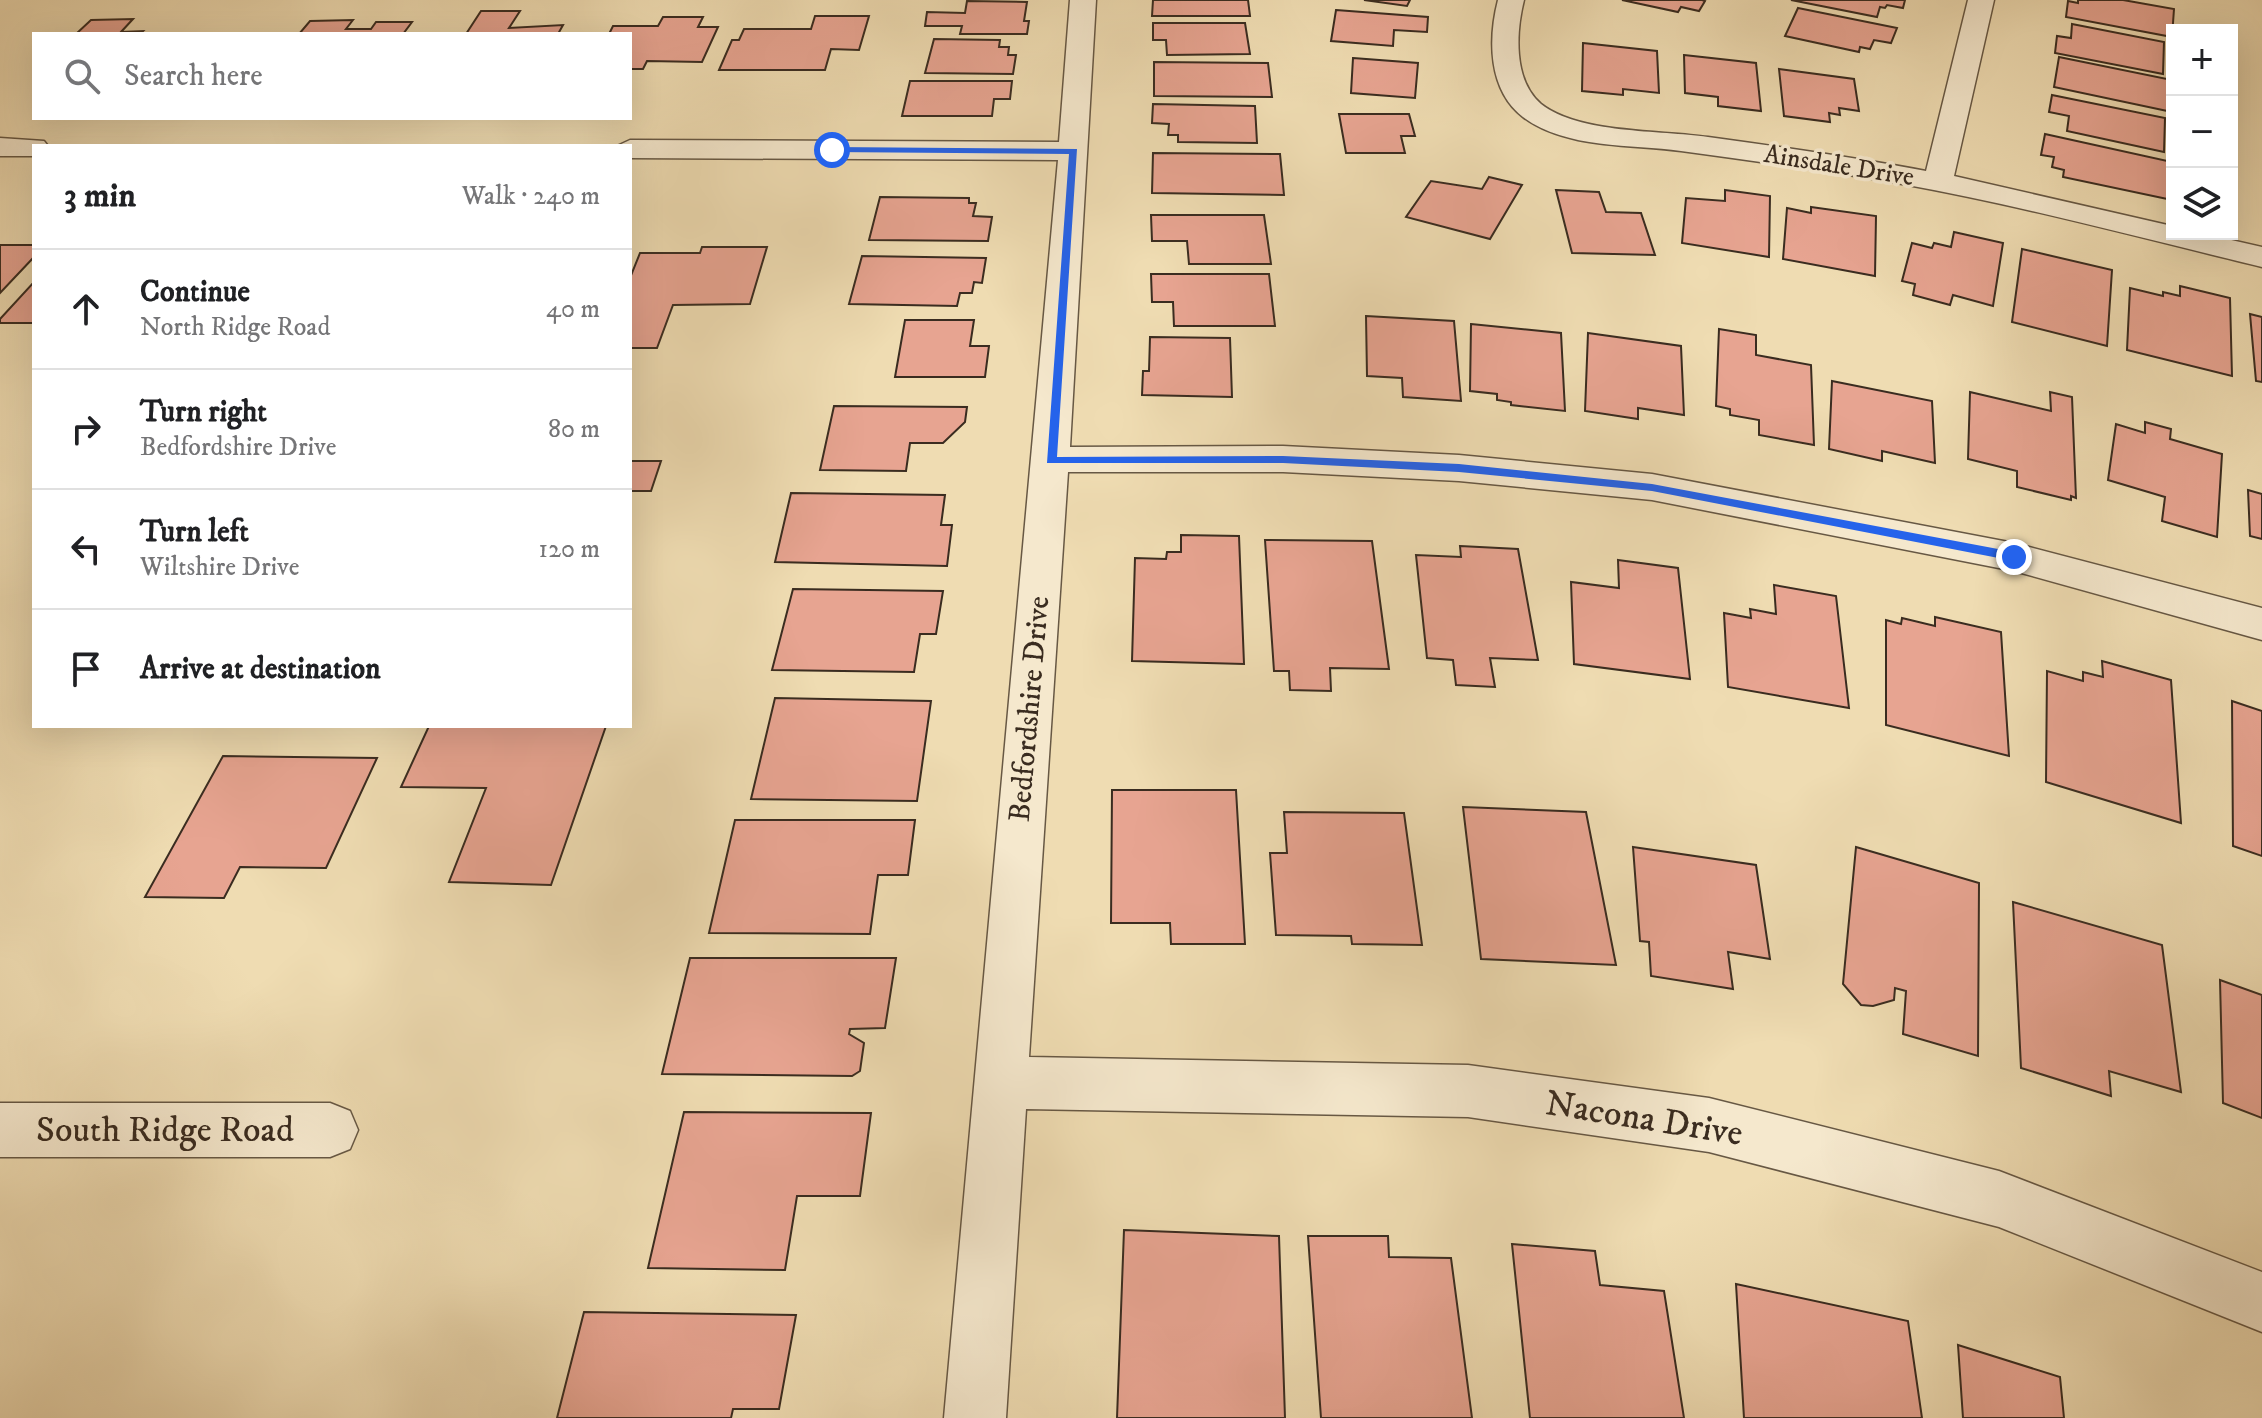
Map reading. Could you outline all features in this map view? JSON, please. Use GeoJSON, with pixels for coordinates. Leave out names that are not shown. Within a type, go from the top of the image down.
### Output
{"type":"FeatureCollection","features":[{"type":"Feature","properties":{"kind":"street","name":"Bedfordshire Drive"},"geometry":{"type":"LineString","coordinates":[[975,1418],[999,1082],[1051,460],[1083,0]]}},
{"type":"Feature","properties":{"kind":"street","name":"Ainsdale Drive"},"geometry":{"type":"LineString","coordinates":[[1511,0],[1505,44],[1511,75],[1515,91],[1523,104],[1537,114],[1601,133],[1734,149],[1938,182],[2262,257]]}},
{"type":"Feature","properties":{"kind":"street"},"geometry":{"type":"LineString","coordinates":[[1938,182],[1981,0]]}},
{"type":"Feature","properties":{"kind":"street"},"geometry":{"type":"LineString","coordinates":[[0,147],[32,147]]}},
{"type":"Feature","properties":{"kind":"street"},"geometry":{"type":"LineString","coordinates":[[632,149],[1074,151]]}},
{"type":"Feature","properties":{"kind":"street"},"geometry":{"type":"LineString","coordinates":[[1051,460],[1283,459],[1459,468],[1652,487],[2014,557],[2262,624]]}},
{"type":"Feature","properties":{"kind":"street","name":"Nacona Drive"},"geometry":{"type":"LineString","coordinates":[[999,1082],[1468,1091],[1709,1125],[1999,1199],[2262,1302]]}},
{"type":"Feature","properties":{"kind":"street","name":"South Ridge Road"},"geometry":{"type":"LineString","coordinates":[[0,1130],[330,1130]]}},
{"type":"Feature","properties":{"kind":"building"},"geometry":{"type":"Polygon","coordinates":[[[1153,0],[1248,0],[1250,16],[1152,16],[1153,0]]]}},
{"type":"Feature","properties":{"kind":"building"},"geometry":{"type":"Polygon","coordinates":[[[1364,0],[1410,0],[1407,6],[1364,0]]]}},
{"type":"Feature","properties":{"kind":"building"},"geometry":{"type":"Polygon","coordinates":[[[1622,0],[1705,1],[1699,11],[1681,7],[1678,12],[1622,0]]]}},
{"type":"Feature","properties":{"kind":"building"},"geometry":{"type":"Polygon","coordinates":[[[1791,0],[1905,0],[1903,8],[1880,7],[1877,17],[1791,0]]]}},
{"type":"Feature","properties":{"kind":"building"},"geometry":{"type":"Polygon","coordinates":[[[2078,0],[2123,0],[2174,9],[2173,24],[2166,24],[2166,36],[2066,17],[2068,1],[2078,3],[2078,0]]]}},
{"type":"Feature","properties":{"kind":"building"},"geometry":{"type":"Polygon","coordinates":[[[967,1],[1027,2],[1024,21],[1029,21],[1027,34],[960,34],[962,26],[925,26],[927,12],[965,13],[967,1]]]}},
{"type":"Feature","properties":{"kind":"building"},"geometry":{"type":"Polygon","coordinates":[[[1798,8],[1897,28],[1891,43],[1874,40],[1870,49],[1860,47],[1859,52],[1785,36],[1798,8]]]}},
{"type":"Feature","properties":{"kind":"building"},"geometry":{"type":"Polygon","coordinates":[[[1336,10],[1428,17],[1427,32],[1394,30],[1393,46],[1331,41],[1336,10]]]}},
{"type":"Feature","properties":{"kind":"building"},"geometry":{"type":"Polygon","coordinates":[[[481,11],[520,11],[509,28],[563,25],[559,32],[467,32],[481,11]]]}},
{"type":"Feature","properties":{"kind":"building"},"geometry":{"type":"Polygon","coordinates":[[[815,16],[869,16],[859,50],[831,49],[825,70],[719,70],[732,40],[739,40],[744,29],[811,29],[815,16]]]}},
{"type":"Feature","properties":{"kind":"building"},"geometry":{"type":"Polygon","coordinates":[[[663,17],[703,17],[698,27],[718,27],[702,62],[647,61],[643,69],[632,69],[632,32],[610,32],[613,26],[658,26],[663,17]]]}},
{"type":"Feature","properties":{"kind":"building"},"geometry":{"type":"Polygon","coordinates":[[[133,19],[121,32],[78,32],[91,20],[133,19]]]}},
{"type":"Feature","properties":{"kind":"building"},"geometry":{"type":"Polygon","coordinates":[[[353,20],[346,29],[371,29],[376,22],[412,22],[404,32],[301,32],[310,21],[353,20]]]}},
{"type":"Feature","properties":{"kind":"building"},"geometry":{"type":"Polygon","coordinates":[[[1153,23],[1245,23],[1250,54],[1167,55],[1166,40],[1153,40],[1153,23]]]}},
{"type":"Feature","properties":{"kind":"building"},"geometry":{"type":"Polygon","coordinates":[[[2072,24],[2164,42],[2163,74],[2055,53],[2057,36],[2071,38],[2072,24]]]}},
{"type":"Feature","properties":{"kind":"building"},"geometry":{"type":"Polygon","coordinates":[[[934,39],[1000,40],[999,47],[1009,47],[1008,55],[1016,55],[1013,74],[925,73],[934,39]]]}},
{"type":"Feature","properties":{"kind":"building"},"geometry":{"type":"Polygon","coordinates":[[[1583,43],[1657,51],[1659,93],[1623,89],[1623,95],[1582,91],[1583,43]]]}},
{"type":"Feature","properties":{"kind":"building"},"geometry":{"type":"Polygon","coordinates":[[[1684,55],[1756,63],[1761,111],[1718,106],[1718,97],[1685,93],[1684,55]]]}},
{"type":"Feature","properties":{"kind":"building"},"geometry":{"type":"Polygon","coordinates":[[[2059,57],[2166,79],[2166,111],[2054,87],[2059,57]]]}},
{"type":"Feature","properties":{"kind":"building"},"geometry":{"type":"Polygon","coordinates":[[[1353,58],[1418,63],[1415,98],[1351,93],[1353,58]]]}},
{"type":"Feature","properties":{"kind":"building"},"geometry":{"type":"Polygon","coordinates":[[[1154,62],[1268,63],[1272,97],[1154,96],[1154,62]]]}},
{"type":"Feature","properties":{"kind":"building"},"geometry":{"type":"Polygon","coordinates":[[[1779,69],[1854,79],[1859,111],[1839,108],[1840,115],[1829,113],[1830,122],[1784,116],[1779,69]]]}},
{"type":"Feature","properties":{"kind":"building"},"geometry":{"type":"Polygon","coordinates":[[[910,81],[1012,81],[1010,99],[994,99],[992,116],[902,116],[910,81]]]}},
{"type":"Feature","properties":{"kind":"building"},"geometry":{"type":"Polygon","coordinates":[[[2052,95],[2165,118],[2164,152],[2067,131],[2069,116],[2049,112],[2052,95]]]}},
{"type":"Feature","properties":{"kind":"building"},"geometry":{"type":"Polygon","coordinates":[[[1153,104],[1255,106],[1257,143],[1178,142],[1178,135],[1168,135],[1169,124],[1152,123],[1153,104]]]}},
{"type":"Feature","properties":{"kind":"building"},"geometry":{"type":"Polygon","coordinates":[[[1339,114],[1409,114],[1415,136],[1401,136],[1405,153],[1346,153],[1339,114]]]}},
{"type":"Feature","properties":{"kind":"building"},"geometry":{"type":"Polygon","coordinates":[[[2045,134],[2166,161],[2166,199],[2063,177],[2064,170],[2052,167],[2054,157],[2041,155],[2045,134]]]}},
{"type":"Feature","properties":{"kind":"building"},"geometry":{"type":"Polygon","coordinates":[[[1153,153],[1280,154],[1284,195],[1152,193],[1153,153]]]}},
{"type":"Feature","properties":{"kind":"building"},"geometry":{"type":"Polygon","coordinates":[[[1489,177],[1522,185],[1490,239],[1406,217],[1431,181],[1482,189],[1489,177]]]}},
{"type":"Feature","properties":{"kind":"building"},"geometry":{"type":"Polygon","coordinates":[[[1556,190],[1599,192],[1606,212],[1641,213],[1655,255],[1572,253],[1556,190]]]}},
{"type":"Feature","properties":{"kind":"building"},"geometry":{"type":"Polygon","coordinates":[[[1725,190],[1770,196],[1769,257],[1682,243],[1686,198],[1725,201],[1725,190]]]}},
{"type":"Feature","properties":{"kind":"building"},"geometry":{"type":"Polygon","coordinates":[[[880,197],[969,198],[969,203],[976,203],[973,216],[992,217],[988,241],[869,240],[880,197]]]}},
{"type":"Feature","properties":{"kind":"building"},"geometry":{"type":"Polygon","coordinates":[[[1811,207],[1876,216],[1875,276],[1783,259],[1787,208],[1811,213],[1811,207]]]}},
{"type":"Feature","properties":{"kind":"building"},"geometry":{"type":"Polygon","coordinates":[[[1151,215],[1264,215],[1271,264],[1189,264],[1187,241],[1152,241],[1151,215]]]}},
{"type":"Feature","properties":{"kind":"building"},"geometry":{"type":"Polygon","coordinates":[[[1954,232],[2003,243],[1993,306],[1953,295],[1950,305],[1913,295],[1915,284],[1902,281],[1912,243],[1932,248],[1934,243],[1951,247],[1954,232]]]}},
{"type":"Feature","properties":{"kind":"building"},"geometry":{"type":"Polygon","coordinates":[[[0,245],[32,245],[32,259],[0,293],[0,245]]]}},
{"type":"Feature","properties":{"kind":"building"},"geometry":{"type":"Polygon","coordinates":[[[702,247],[767,247],[750,304],[673,305],[657,348],[632,348],[632,273],[640,253],[700,253],[702,247]]]}},
{"type":"Feature","properties":{"kind":"building"},"geometry":{"type":"Polygon","coordinates":[[[2022,249],[2112,270],[2107,346],[2012,322],[2022,249]]]}},
{"type":"Feature","properties":{"kind":"building"},"geometry":{"type":"Polygon","coordinates":[[[862,256],[986,258],[982,283],[974,282],[972,293],[960,293],[957,306],[849,304],[862,256]]]}},
{"type":"Feature","properties":{"kind":"building"},"geometry":{"type":"Polygon","coordinates":[[[1151,274],[1269,274],[1275,326],[1174,326],[1173,302],[1152,302],[1151,274]]]}},
{"type":"Feature","properties":{"kind":"building"},"geometry":{"type":"Polygon","coordinates":[[[32,284],[32,323],[0,323],[0,319],[32,284]]]}},
{"type":"Feature","properties":{"kind":"building"},"geometry":{"type":"Polygon","coordinates":[[[2180,286],[2230,298],[2232,376],[2127,350],[2130,288],[2163,296],[2163,292],[2180,296],[2180,286]]]}},
{"type":"Feature","properties":{"kind":"building"},"geometry":{"type":"Polygon","coordinates":[[[2250,314],[2262,317],[2262,382],[2256,381],[2250,314]]]}},
{"type":"Feature","properties":{"kind":"building"},"geometry":{"type":"Polygon","coordinates":[[[1366,316],[1454,321],[1461,401],[1403,397],[1402,378],[1367,376],[1366,316]]]}},
{"type":"Feature","properties":{"kind":"building"},"geometry":{"type":"Polygon","coordinates":[[[905,320],[974,320],[970,346],[989,346],[985,377],[895,377],[905,320]]]}},
{"type":"Feature","properties":{"kind":"building"},"geometry":{"type":"Polygon","coordinates":[[[1471,324],[1561,333],[1565,411],[1511,405],[1511,402],[1497,400],[1497,394],[1470,391],[1471,324]]]}},
{"type":"Feature","properties":{"kind":"building"},"geometry":{"type":"Polygon","coordinates":[[[1719,329],[1756,335],[1756,355],[1811,365],[1814,445],[1759,435],[1759,420],[1730,415],[1730,409],[1716,406],[1719,329]]]}},
{"type":"Feature","properties":{"kind":"building"},"geometry":{"type":"Polygon","coordinates":[[[1588,333],[1681,346],[1684,415],[1638,408],[1638,419],[1585,411],[1588,333]]]}},
{"type":"Feature","properties":{"kind":"building"},"geometry":{"type":"Polygon","coordinates":[[[1150,337],[1230,338],[1232,397],[1142,395],[1143,371],[1149,371],[1150,337]]]}},
{"type":"Feature","properties":{"kind":"building"},"geometry":{"type":"Polygon","coordinates":[[[1832,381],[1932,401],[1935,463],[1882,451],[1882,461],[1829,449],[1832,381]]]}},
{"type":"Feature","properties":{"kind":"building"},"geometry":{"type":"Polygon","coordinates":[[[1970,392],[2051,411],[2050,392],[2072,397],[2076,498],[2071,496],[2071,500],[2017,487],[2017,471],[1968,459],[1970,392]]]}},
{"type":"Feature","properties":{"kind":"building"},"geometry":{"type":"Polygon","coordinates":[[[834,406],[967,407],[965,422],[943,443],[910,443],[906,471],[820,470],[834,406]]]}},
{"type":"Feature","properties":{"kind":"building"},"geometry":{"type":"Polygon","coordinates":[[[2145,422],[2171,429],[2170,439],[2222,454],[2217,537],[2162,521],[2165,497],[2108,480],[2116,424],[2145,433],[2145,422]]]}},
{"type":"Feature","properties":{"kind":"building"},"geometry":{"type":"Polygon","coordinates":[[[632,461],[661,461],[651,491],[632,491],[632,461]]]}},
{"type":"Feature","properties":{"kind":"building"},"geometry":{"type":"Polygon","coordinates":[[[2248,490],[2262,494],[2262,539],[2250,536],[2248,490]]]}},
{"type":"Feature","properties":{"kind":"building"},"geometry":{"type":"Polygon","coordinates":[[[791,493],[945,495],[941,525],[952,525],[947,566],[775,562],[791,493]]]}},
{"type":"Feature","properties":{"kind":"building"},"geometry":{"type":"Polygon","coordinates":[[[1181,535],[1239,536],[1244,664],[1132,661],[1135,558],[1166,559],[1167,552],[1181,552],[1181,535]]]}},
{"type":"Feature","properties":{"kind":"building"},"geometry":{"type":"Polygon","coordinates":[[[1265,540],[1372,541],[1389,669],[1330,668],[1331,691],[1290,690],[1289,671],[1274,671],[1265,540]]]}},
{"type":"Feature","properties":{"kind":"building"},"geometry":{"type":"Polygon","coordinates":[[[1460,546],[1518,549],[1538,660],[1490,658],[1495,687],[1456,685],[1453,660],[1427,658],[1416,555],[1461,557],[1460,546]]]}},
{"type":"Feature","properties":{"kind":"building"},"geometry":{"type":"Polygon","coordinates":[[[1618,560],[1678,568],[1690,679],[1574,664],[1571,582],[1619,588],[1618,560]]]}},
{"type":"Feature","properties":{"kind":"building"},"geometry":{"type":"Polygon","coordinates":[[[1774,585],[1836,596],[1849,708],[1728,687],[1724,613],[1751,618],[1750,609],[1776,614],[1774,585]]]}},
{"type":"Feature","properties":{"kind":"building"},"geometry":{"type":"Polygon","coordinates":[[[793,589],[943,591],[936,634],[920,634],[914,672],[772,670],[793,589]]]}},
{"type":"Feature","properties":{"kind":"building"},"geometry":{"type":"Polygon","coordinates":[[[1935,617],[2001,632],[2009,756],[1886,725],[1886,620],[1901,624],[1902,618],[1935,626],[1935,617]]]}},
{"type":"Feature","properties":{"kind":"building"},"geometry":{"type":"Polygon","coordinates":[[[2102,661],[2171,680],[2181,823],[2046,782],[2047,671],[2083,681],[2083,672],[2103,677],[2102,661]]]}},
{"type":"Feature","properties":{"kind":"building"},"geometry":{"type":"Polygon","coordinates":[[[775,698],[931,701],[917,801],[751,799],[775,698]]]}},
{"type":"Feature","properties":{"kind":"building"},"geometry":{"type":"Polygon","coordinates":[[[2232,701],[2262,711],[2262,856],[2233,846],[2232,701]]]}},
{"type":"Feature","properties":{"kind":"building"},"geometry":{"type":"Polygon","coordinates":[[[428,728],[605,728],[551,885],[449,882],[486,788],[401,787],[428,728]]]}},
{"type":"Feature","properties":{"kind":"building"},"geometry":{"type":"Polygon","coordinates":[[[223,756],[377,758],[326,868],[240,867],[224,898],[145,897],[223,756]]]}},
{"type":"Feature","properties":{"kind":"building"},"geometry":{"type":"Polygon","coordinates":[[[1112,790],[1236,790],[1245,944],[1171,944],[1170,923],[1111,923],[1112,790]]]}},
{"type":"Feature","properties":{"kind":"building"},"geometry":{"type":"Polygon","coordinates":[[[1463,807],[1586,812],[1616,965],[1481,959],[1463,807]]]}},
{"type":"Feature","properties":{"kind":"building"},"geometry":{"type":"Polygon","coordinates":[[[1284,812],[1404,813],[1422,945],[1352,944],[1351,936],[1276,935],[1270,853],[1287,853],[1284,812]]]}},
{"type":"Feature","properties":{"kind":"building"},"geometry":{"type":"Polygon","coordinates":[[[735,820],[915,820],[908,875],[878,875],[870,934],[709,933],[735,820]]]}},
{"type":"Feature","properties":{"kind":"building"},"geometry":{"type":"Polygon","coordinates":[[[1633,847],[1756,865],[1770,959],[1728,952],[1733,989],[1651,976],[1649,942],[1640,941],[1633,847]]]}},
{"type":"Feature","properties":{"kind":"building"},"geometry":{"type":"Polygon","coordinates":[[[1856,847],[1979,883],[1978,1056],[1903,1034],[1906,991],[1895,988],[1894,1000],[1873,1006],[1861,1005],[1843,984],[1856,847]]]}},
{"type":"Feature","properties":{"kind":"building"},"geometry":{"type":"Polygon","coordinates":[[[2013,902],[2162,945],[2181,1092],[2109,1071],[2111,1096],[2021,1068],[2013,902]]]}},
{"type":"Feature","properties":{"kind":"building"},"geometry":{"type":"Polygon","coordinates":[[[690,958],[896,958],[885,1028],[850,1029],[849,1034],[864,1043],[860,1071],[852,1076],[662,1074],[690,958]]]}},
{"type":"Feature","properties":{"kind":"building"},"geometry":{"type":"Polygon","coordinates":[[[2220,980],[2262,995],[2262,1118],[2223,1103],[2220,980]]]}},
{"type":"Feature","properties":{"kind":"building"},"geometry":{"type":"Polygon","coordinates":[[[684,1112],[871,1113],[860,1196],[797,1196],[785,1270],[648,1268],[684,1112]]]}},
{"type":"Feature","properties":{"kind":"building"},"geometry":{"type":"Polygon","coordinates":[[[1124,1230],[1279,1236],[1285,1418],[1117,1418],[1124,1230]]]}},
{"type":"Feature","properties":{"kind":"building"},"geometry":{"type":"Polygon","coordinates":[[[1308,1236],[1388,1236],[1389,1257],[1451,1258],[1472,1418],[1321,1418],[1308,1236]]]}},
{"type":"Feature","properties":{"kind":"building"},"geometry":{"type":"Polygon","coordinates":[[[1512,1244],[1595,1251],[1600,1285],[1664,1291],[1684,1418],[1530,1418],[1512,1244]]]}},
{"type":"Feature","properties":{"kind":"building"},"geometry":{"type":"Polygon","coordinates":[[[1736,1284],[1908,1321],[1922,1418],[1744,1418],[1736,1284]]]}},
{"type":"Feature","properties":{"kind":"building"},"geometry":{"type":"Polygon","coordinates":[[[584,1312],[796,1315],[779,1409],[733,1409],[731,1418],[557,1418],[584,1312]]]}},
{"type":"Feature","properties":{"kind":"building"},"geometry":{"type":"Polygon","coordinates":[[[1958,1345],[2060,1377],[2064,1418],[1963,1418],[1958,1345]]]}},
{"type":"Feature","properties":{"kind":"route"},"geometry":{"type":"LineString","coordinates":[[832,150],[1074,151],[1051,460],[1283,459],[1459,468],[1652,487],[2014,557]]}}]}
